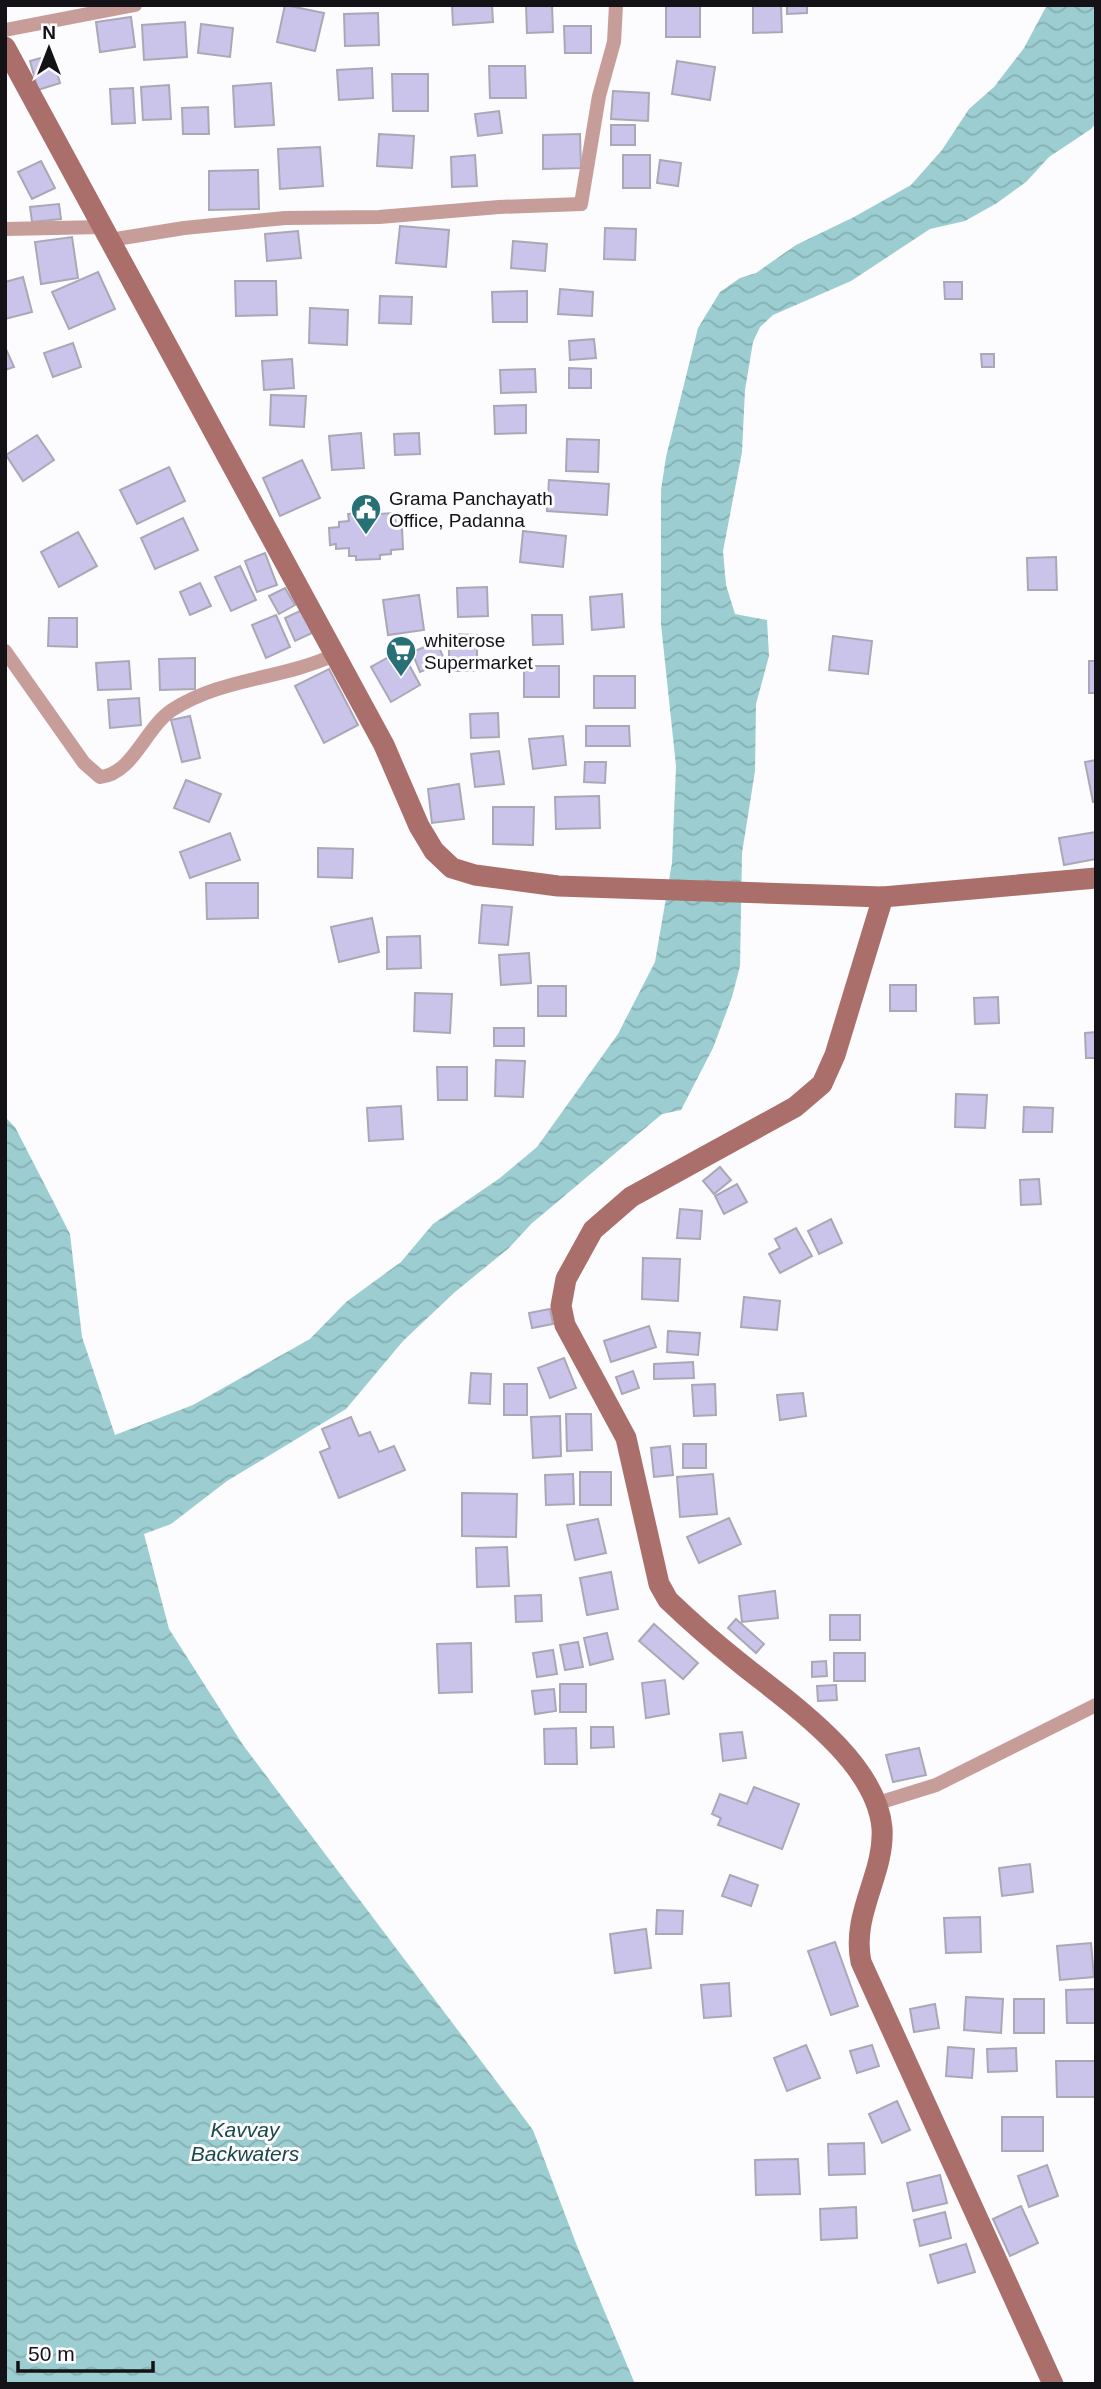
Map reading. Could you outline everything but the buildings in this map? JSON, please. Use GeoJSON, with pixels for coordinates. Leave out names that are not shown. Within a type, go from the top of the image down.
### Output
{"type":"FeatureCollection","features":[{"type":"Feature","properties":{"kind":"main road"},"geometry":{"type":"LineString","coordinates":[[5,47],[384,746],[419,826],[434,851],[452,867],[475,875],[558,886],[883,897],[1096,878]]}},
{"type":"Feature","properties":{"kind":"main road"},"geometry":{"type":"LineString","coordinates":[[883,897],[835,1055],[822,1084],[795,1107],[631,1197],[593,1230],[566,1279],[561,1306],[565,1325],[626,1438],[659,1584],[668,1600],[827,1732],[852,1763],[875,1804],[880,1820],[881,1845],[857,1940],[861,1962],[1053,2384]]}},
{"type":"Feature","properties":{"kind":"street"},"geometry":{"type":"LineString","coordinates":[[5,30],[135,5]]}},
{"type":"Feature","properties":{"kind":"street"},"geometry":{"type":"LineString","coordinates":[[5,229],[106,234],[285,218],[380,217],[499,206],[581,204],[599,96],[614,42],[617,5]]}},
{"type":"Feature","properties":{"kind":"street"},"geometry":{"type":"LineString","coordinates":[[5,651],[85,763],[100,777],[110,776],[125,766],[154,724],[173,709],[253,677],[288,672],[334,655]]}},
{"type":"Feature","properties":{"kind":"street"},"geometry":{"type":"LineString","coordinates":[[875,1804],[936,1785],[1096,1705]]}},
{"type":"Feature","properties":{"kind":"water","name":"Kavvay Backwaters"},"geometry":{"type":"Polygon","coordinates":[[[1047,5],[1096,5],[1096,123],[1091,129],[1049,157],[1026,182],[997,203],[965,221],[930,229],[851,281],[773,315],[760,327],[753,342],[745,390],[742,452],[723,551],[726,585],[735,614],[767,620],[769,656],[756,704],[755,771],[742,853],[740,966],[713,1048],[681,1110],[662,1114],[531,1224],[509,1248],[455,1292],[403,1341],[346,1409],[227,1481],[171,1524],[144,1534],[169,1629],[243,1745],[533,2130],[577,2246],[635,2384],[5,2384],[5,1117],[15,1127],[70,1234],[82,1337],[115,1435],[193,1405],[310,1339],[346,1302],[401,1262],[433,1224],[500,1178],[537,1147],[618,1034],[655,962],[672,863],[676,766],[661,624],[661,490],[666,457],[698,328],[720,292],[740,278],[756,273],[796,245],[911,185],[942,150],[969,109],[994,87],[1024,48],[1047,5]]]}},
{"type":"Feature","properties":{"kind":"place","name":"Grama Panchayath Office, Padanna"},"geometry":{"type":"Point","coordinates":[366,536]}},
{"type":"Feature","properties":{"kind":"place","name":"whiterose Supermarket"},"geometry":{"type":"Point","coordinates":[401,678]}}]}
